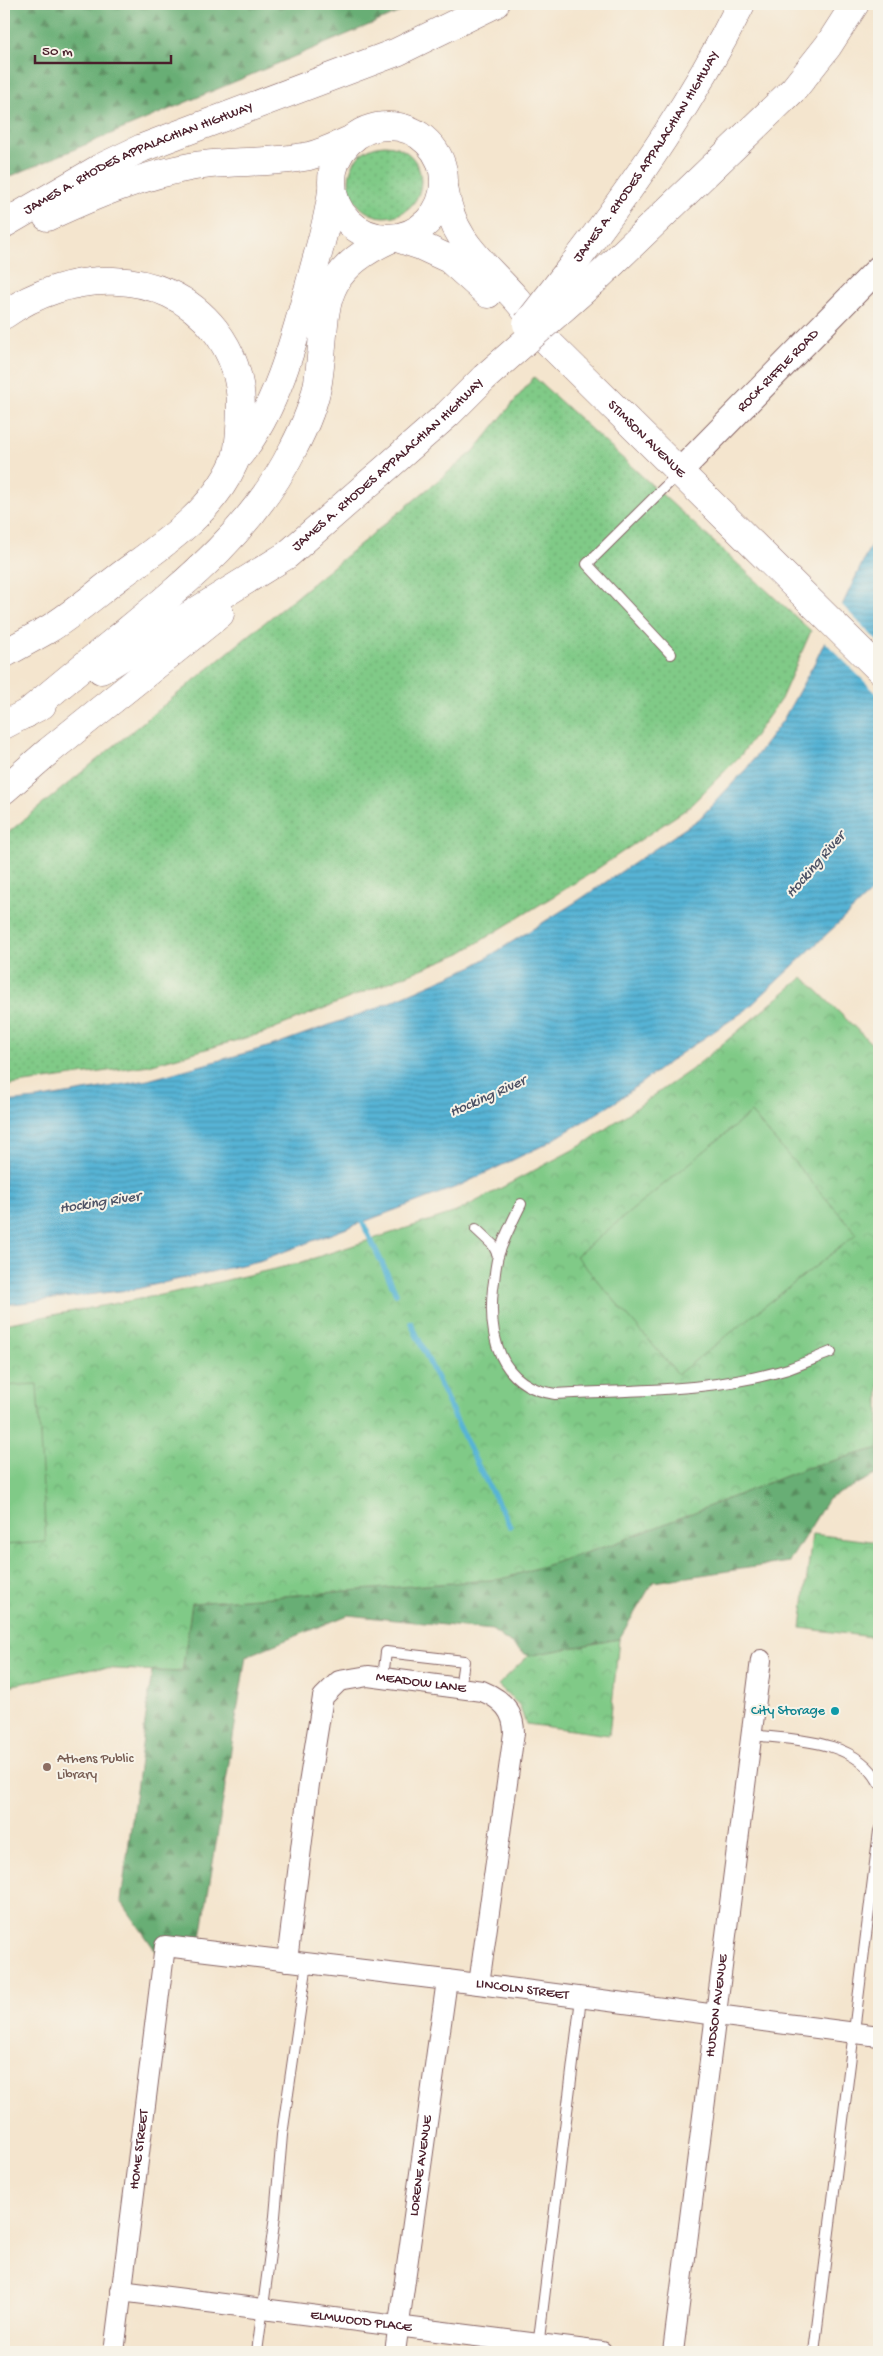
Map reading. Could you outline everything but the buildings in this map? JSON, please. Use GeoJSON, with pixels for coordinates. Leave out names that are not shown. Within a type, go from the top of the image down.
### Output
{"type":"FeatureCollection","features":[{"type":"Feature","properties":{"kind":"main road","name":"JAMES A. RHODES APPALACHIAN HIGHWAY"},"geometry":{"type":"LineString","coordinates":[[4,224],[100,168],[142,148],[398,52],[495,4]]}},
{"type":"Feature","properties":{"kind":"main road","name":"JAMES A. RHODES APPALACHIAN HIGHWAY"},"geometry":{"type":"LineString","coordinates":[[15,720],[287,555],[448,414],[583,273],[630,190],[692,96],[741,4]]}},
{"type":"Feature","properties":{"kind":"main road"},"geometry":{"type":"LineString","coordinates":[[583,273],[794,89],[828,46],[855,4]]}},
{"type":"Feature","properties":{"kind":"main road"},"geometry":{"type":"LineString","coordinates":[[4,237],[101,192],[139,179],[208,164],[303,157],[324,152],[352,139],[362,132],[378,127],[395,127],[412,131],[435,151],[442,168],[444,187],[440,205],[429,221],[414,232],[393,238],[366,250],[356,257],[334,284],[324,313],[318,381],[306,422],[278,475],[242,525],[170,596],[15,720]]}},
{"type":"Feature","properties":{"kind":"main road"},"geometry":{"type":"LineString","coordinates":[[4,654],[48,629],[178,532],[201,511],[220,488],[234,461],[256,431],[277,388],[300,318],[329,209],[332,173],[335,162],[341,151],[352,139]]}},
{"type":"Feature","properties":{"kind":"main road","name":"STIMSON AVENUE"},"geometry":{"type":"LineString","coordinates":[[444,187],[448,212],[460,236],[500,284],[517,300],[546,340],[879,669]]}},
{"type":"Feature","properties":{"kind":"main road"},"geometry":{"type":"LineString","coordinates":[[332,190],[337,206],[350,224],[366,234],[393,238],[422,246],[449,259],[491,297],[546,340]]}},
{"type":"Feature","properties":{"kind":"main road"},"geometry":{"type":"LineString","coordinates":[[4,315],[14,308],[56,289],[98,280],[142,283],[165,290],[188,303],[205,316],[226,344],[238,376],[241,397],[234,461]]}},
{"type":"Feature","properties":{"kind":"main road"},"geometry":{"type":"LineString","coordinates":[[4,790],[48,751],[261,581],[287,555]]}},
{"type":"Feature","properties":{"kind":"street","name":"ROCK RIFFLE ROAD"},"geometry":{"type":"LineString","coordinates":[[680,472],[879,268]]}},
{"type":"Feature","properties":{"kind":"street","name":"HUDSON AVENUE"},"geometry":{"type":"LineString","coordinates":[[673,2352],[761,1660]]}},
{"type":"Feature","properties":{"kind":"street","name":"MEADOW LANE"},"geometry":{"type":"LineString","coordinates":[[287,1960],[309,1784],[323,1697],[339,1681],[368,1676],[482,1691],[496,1696],[512,1716],[514,1726],[479,1984]]}},
{"type":"Feature","properties":{"kind":"street","name":"LINCOLN STREET"},"geometry":{"type":"LineString","coordinates":[[165,1946],[479,1984],[879,2036]]}},
{"type":"Feature","properties":{"kind":"street","name":"HOME STREET"},"geometry":{"type":"LineString","coordinates":[[114,2352],[165,1946]]}},
{"type":"Feature","properties":{"kind":"street","name":"LORENE AVENUE"},"geometry":{"type":"LineString","coordinates":[[395,2352],[447,1980]]}},
{"type":"Feature","properties":{"kind":"street","name":"ELMWOOD PLACE"},"geometry":{"type":"LineString","coordinates":[[121,2291],[399,2326],[538,2348],[602,2352]]}},
{"type":"Feature","properties":{"kind":"lane"},"geometry":{"type":"LineString","coordinates":[[671,654],[587,564],[680,472]]}},
{"type":"Feature","properties":{"kind":"lane"},"geometry":{"type":"LineString","coordinates":[[521,1204],[498,1255],[492,1301],[492,1326],[498,1351],[511,1372],[527,1386],[540,1392],[555,1394],[668,1388],[734,1381],[788,1368],[831,1352]]}},
{"type":"Feature","properties":{"kind":"lane"},"geometry":{"type":"LineString","coordinates":[[476,1229],[493,1244],[498,1255]]}},
{"type":"Feature","properties":{"kind":"lane"},"geometry":{"type":"LineString","coordinates":[[383,1678],[386,1652],[464,1661],[460,1688]]}},
{"type":"Feature","properties":{"kind":"lane"},"geometry":{"type":"LineString","coordinates":[[752,1735],[832,1746],[867,1766],[879,1783]]}},
{"type":"Feature","properties":{"kind":"lane"},"geometry":{"type":"LineString","coordinates":[[814,2352],[879,1831]]}},
{"type":"Feature","properties":{"kind":"lane"},"geometry":{"type":"LineString","coordinates":[[256,2352],[275,2216],[282,2135],[307,1963]]}},
{"type":"Feature","properties":{"kind":"lane"},"geometry":{"type":"LineString","coordinates":[[538,2348],[582,1998]]}},
{"type":"Feature","properties":{"kind":"green space"},"geometry":{"type":"Polygon","coordinates":[[[4,4],[419,4],[4,179],[4,4]]]}},
{"type":"Feature","properties":{"kind":"green space"},"geometry":{"type":"Polygon","coordinates":[[[392,145],[411,155],[419,167],[421,181],[419,195],[411,207],[399,215],[378,217],[359,207],[351,195],[349,174],[359,155],[371,147],[392,145]]]}},
{"type":"Feature","properties":{"kind":"green space"},"geometry":{"type":"Polygon","coordinates":[[[534,377],[811,631],[781,699],[741,755],[688,808],[588,875],[461,953],[263,1033],[149,1065],[4,1086],[4,836],[474,451],[534,377]]]}},
{"type":"Feature","properties":{"kind":"green space"},"geometry":{"type":"Polygon","coordinates":[[[803,977],[879,1051],[879,1448],[803,1469],[616,1543],[502,1579],[192,1603],[182,1672],[94,1668],[4,1687],[4,1324],[166,1294],[296,1264],[456,1212],[582,1145],[691,1070],[803,977]]]}},
{"type":"Feature","properties":{"kind":"green space"},"geometry":{"type":"Polygon","coordinates":[[[751,1113],[857,1234],[678,1374],[576,1256],[751,1113]]]}},
{"type":"Feature","properties":{"kind":"green space"},"geometry":{"type":"Polygon","coordinates":[[[37,1384],[46,1542],[4,1545],[4,1386],[37,1384]]]}},
{"type":"Feature","properties":{"kind":"green space"},"geometry":{"type":"Polygon","coordinates":[[[879,1448],[879,1473],[828,1499],[789,1562],[653,1582],[619,1639],[528,1656],[492,1630],[348,1615],[246,1656],[200,1944],[157,1953],[121,1901],[152,1671],[182,1672],[192,1603],[502,1579],[616,1543],[803,1469],[879,1448]]]}},
{"type":"Feature","properties":{"kind":"green space"},"geometry":{"type":"Polygon","coordinates":[[[812,1534],[879,1542],[879,1638],[801,1628],[812,1534]]]}},
{"type":"Feature","properties":{"kind":"green space"},"geometry":{"type":"Polygon","coordinates":[[[619,1639],[609,1735],[526,1724],[519,1705],[498,1685],[528,1656],[619,1639]]]}},
{"type":"Feature","properties":{"kind":"water","name":"Hocking River"},"geometry":{"type":"Polygon","coordinates":[[[879,528],[879,885],[746,1010],[680,1054],[614,1103],[546,1144],[459,1186],[259,1261],[136,1289],[4,1305],[4,1102],[37,1099],[148,1080],[271,1046],[374,1009],[475,965],[579,900],[699,819],[747,768],[783,720],[815,662],[879,528]]]}},
{"type":"Feature","properties":{"kind":"pier"},"geometry":{"type":"Polygon","coordinates":[[[840,603],[879,643],[879,696],[823,640],[840,603]]]}},
{"type":"Feature","properties":{"kind":"waterway"},"geometry":{"type":"LineString","coordinates":[[362,1221],[396,1293]]}},
{"type":"Feature","properties":{"kind":"waterway"},"geometry":{"type":"LineString","coordinates":[[411,1323],[474,1458],[510,1526]]}},
{"type":"Feature","properties":{"kind":"place","name":"City Storage"},"geometry":{"type":"Point","coordinates":[835,1711]}},
{"type":"Feature","properties":{"kind":"place","name":"Athens Public Library"},"geometry":{"type":"Point","coordinates":[47,1767]}}]}
